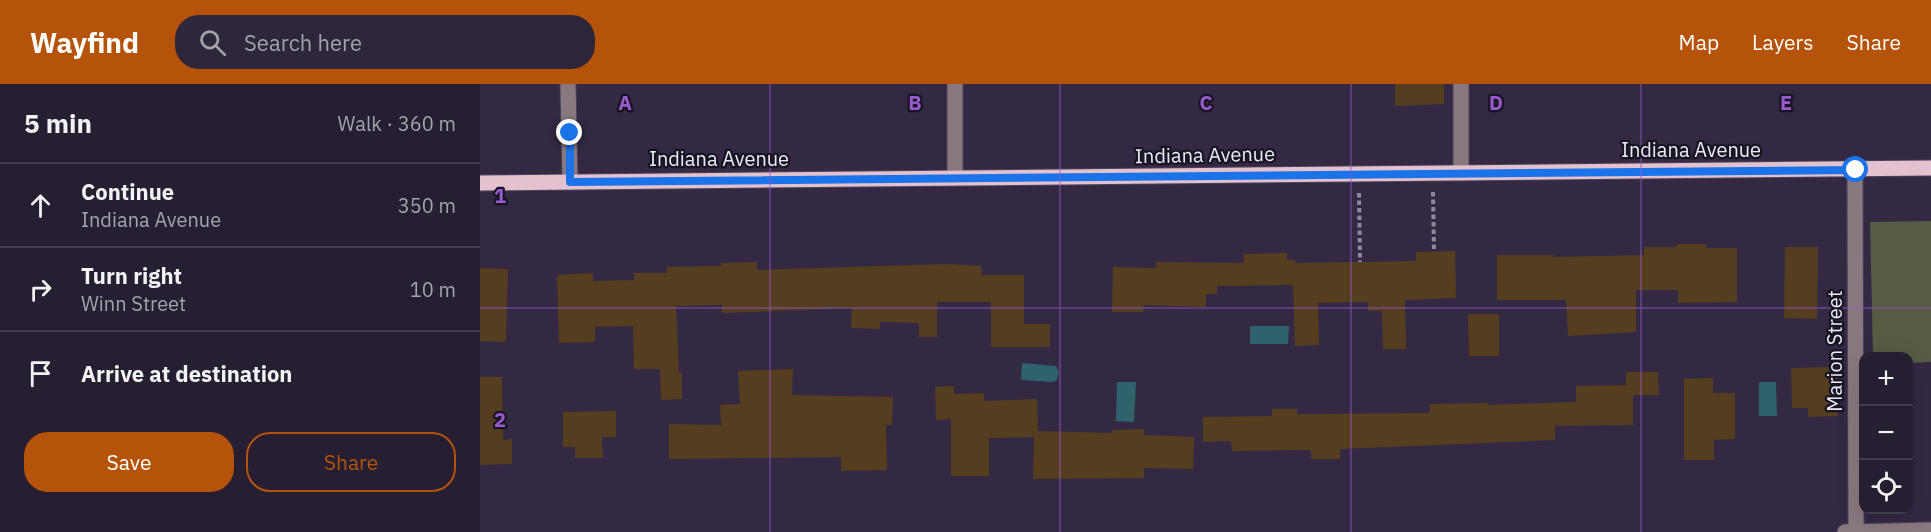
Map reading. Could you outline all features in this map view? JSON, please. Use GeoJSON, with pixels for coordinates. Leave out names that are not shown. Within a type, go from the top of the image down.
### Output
{"type":"FeatureCollection","features":[{"type":"Feature","properties":{"kind":"main road","name":"Indiana Avenue"},"geometry":{"type":"LineString","coordinates":[[480,183],[1931,168]]}},
{"type":"Feature","properties":{"kind":"street"},"geometry":{"type":"LineString","coordinates":[[568,84],[570,182]]}},
{"type":"Feature","properties":{"kind":"street"},"geometry":{"type":"LineString","coordinates":[[955,84],[955,178]]}},
{"type":"Feature","properties":{"kind":"street"},"geometry":{"type":"LineString","coordinates":[[1461,84],[1461,173]]}},
{"type":"Feature","properties":{"kind":"street","name":"Marion Street"},"geometry":{"type":"LineString","coordinates":[[1856,170],[1856,532]]}},
{"type":"Feature","properties":{"kind":"street"},"geometry":{"type":"LineString","coordinates":[[1845,532],[1931,530]]}},
{"type":"Feature","properties":{"kind":"path"},"geometry":{"type":"LineString","coordinates":[[1433,173],[1434,252]]}},
{"type":"Feature","properties":{"kind":"path"},"geometry":{"type":"LineString","coordinates":[[1359,174],[1360,262]]}},
{"type":"Feature","properties":{"kind":"shaded area"},"geometry":{"type":"Polygon","coordinates":[[[1931,221],[1931,362],[1913,363],[1913,352],[1873,352],[1870,222],[1931,221]]]}},
{"type":"Feature","properties":{"kind":"shaded area"},"geometry":{"type":"Polygon","coordinates":[[[1250,326],[1289,326],[1288,344],[1250,344],[1250,326]]]}},
{"type":"Feature","properties":{"kind":"shaded area"},"geometry":{"type":"Polygon","coordinates":[[[1022,363],[1056,366],[1059,372],[1057,379],[1054,382],[1021,380],[1022,363]]]}},
{"type":"Feature","properties":{"kind":"shaded area"},"geometry":{"type":"Polygon","coordinates":[[[1117,382],[1136,382],[1134,422],[1116,421],[1117,382]]]}},
{"type":"Feature","properties":{"kind":"shaded area"},"geometry":{"type":"Polygon","coordinates":[[[1759,382],[1776,382],[1777,416],[1759,416],[1759,382]]]}},
{"type":"Feature","properties":{"kind":"building"},"geometry":{"type":"Polygon","coordinates":[[[1395,84],[1444,84],[1444,104],[1395,106],[1395,84]]]}},
{"type":"Feature","properties":{"kind":"building"},"geometry":{"type":"Polygon","coordinates":[[[1677,244],[1706,244],[1706,248],[1737,248],[1737,302],[1678,303],[1678,290],[1636,290],[1636,332],[1568,336],[1566,300],[1497,300],[1497,255],[1553,255],[1553,257],[1644,255],[1644,247],[1677,247],[1677,244]]]}},
{"type":"Feature","properties":{"kind":"building"},"geometry":{"type":"Polygon","coordinates":[[[1785,247],[1818,247],[1817,319],[1784,318],[1785,247]]]}},
{"type":"Feature","properties":{"kind":"building"},"geometry":{"type":"Polygon","coordinates":[[[1455,251],[1456,298],[1405,300],[1406,349],[1383,349],[1382,311],[1368,311],[1368,302],[1318,303],[1319,345],[1295,346],[1293,285],[1217,286],[1217,294],[1206,294],[1206,307],[1144,305],[1143,312],[1112,312],[1113,267],[1156,268],[1156,262],[1244,263],[1243,254],[1287,253],[1287,260],[1295,260],[1295,263],[1416,261],[1416,252],[1455,251]]]}},
{"type":"Feature","properties":{"kind":"building"},"geometry":{"type":"Polygon","coordinates":[[[757,262],[757,270],[947,264],[982,266],[981,275],[1024,275],[1024,324],[1050,324],[1050,347],[991,347],[991,302],[937,302],[937,337],[919,337],[919,323],[880,322],[880,329],[851,328],[852,308],[722,313],[722,305],[676,306],[682,399],[661,400],[660,369],[634,369],[633,326],[595,327],[595,342],[559,343],[557,275],[593,273],[593,281],[634,280],[634,273],[667,273],[667,267],[721,266],[720,263],[757,262]]]}},
{"type":"Feature","properties":{"kind":"building"},"geometry":{"type":"Polygon","coordinates":[[[480,268],[508,269],[506,342],[480,341],[480,268]]]}},
{"type":"Feature","properties":{"kind":"building"},"geometry":{"type":"Polygon","coordinates":[[[1468,314],[1499,314],[1499,356],[1469,356],[1468,314]]]}},
{"type":"Feature","properties":{"kind":"building"},"geometry":{"type":"Polygon","coordinates":[[[1829,367],[1829,374],[1837,374],[1838,416],[1808,417],[1808,408],[1792,408],[1791,368],[1829,367]]]}},
{"type":"Feature","properties":{"kind":"building"},"geometry":{"type":"Polygon","coordinates":[[[793,369],[792,395],[893,397],[892,425],[886,425],[887,470],[841,471],[841,457],[669,459],[669,424],[721,425],[720,405],[740,404],[738,371],[793,369]]]}},
{"type":"Feature","properties":{"kind":"building"},"geometry":{"type":"Polygon","coordinates":[[[1626,372],[1658,372],[1659,395],[1633,395],[1633,425],[1555,426],[1555,440],[1340,449],[1340,459],[1311,459],[1311,450],[1232,451],[1231,441],[1203,442],[1203,417],[1272,416],[1272,409],[1297,409],[1297,414],[1430,413],[1430,404],[1576,402],[1576,386],[1626,385],[1626,372]]]}},
{"type":"Feature","properties":{"kind":"building"},"geometry":{"type":"Polygon","coordinates":[[[480,377],[502,377],[503,440],[512,439],[512,464],[480,465],[480,377]]]}},
{"type":"Feature","properties":{"kind":"building"},"geometry":{"type":"Polygon","coordinates":[[[1713,378],[1713,393],[1735,393],[1735,439],[1714,440],[1714,460],[1684,460],[1684,379],[1713,378]]]}},
{"type":"Feature","properties":{"kind":"building"},"geometry":{"type":"Polygon","coordinates":[[[954,386],[954,394],[984,393],[984,401],[1037,399],[1038,431],[1112,433],[1112,430],[1144,429],[1144,435],[1194,437],[1193,469],[1144,468],[1144,478],[1033,479],[1034,437],[989,438],[989,476],[951,476],[951,419],[936,420],[935,387],[954,386]]]}},
{"type":"Feature","properties":{"kind":"building"},"geometry":{"type":"Polygon","coordinates":[[[616,411],[616,437],[602,437],[603,458],[575,458],[575,447],[563,447],[563,412],[616,411]]]}},
{"type":"Feature","properties":{"kind":"route"},"geometry":{"type":"LineString","coordinates":[[570,133],[570,182],[1856,170]]}}]}
